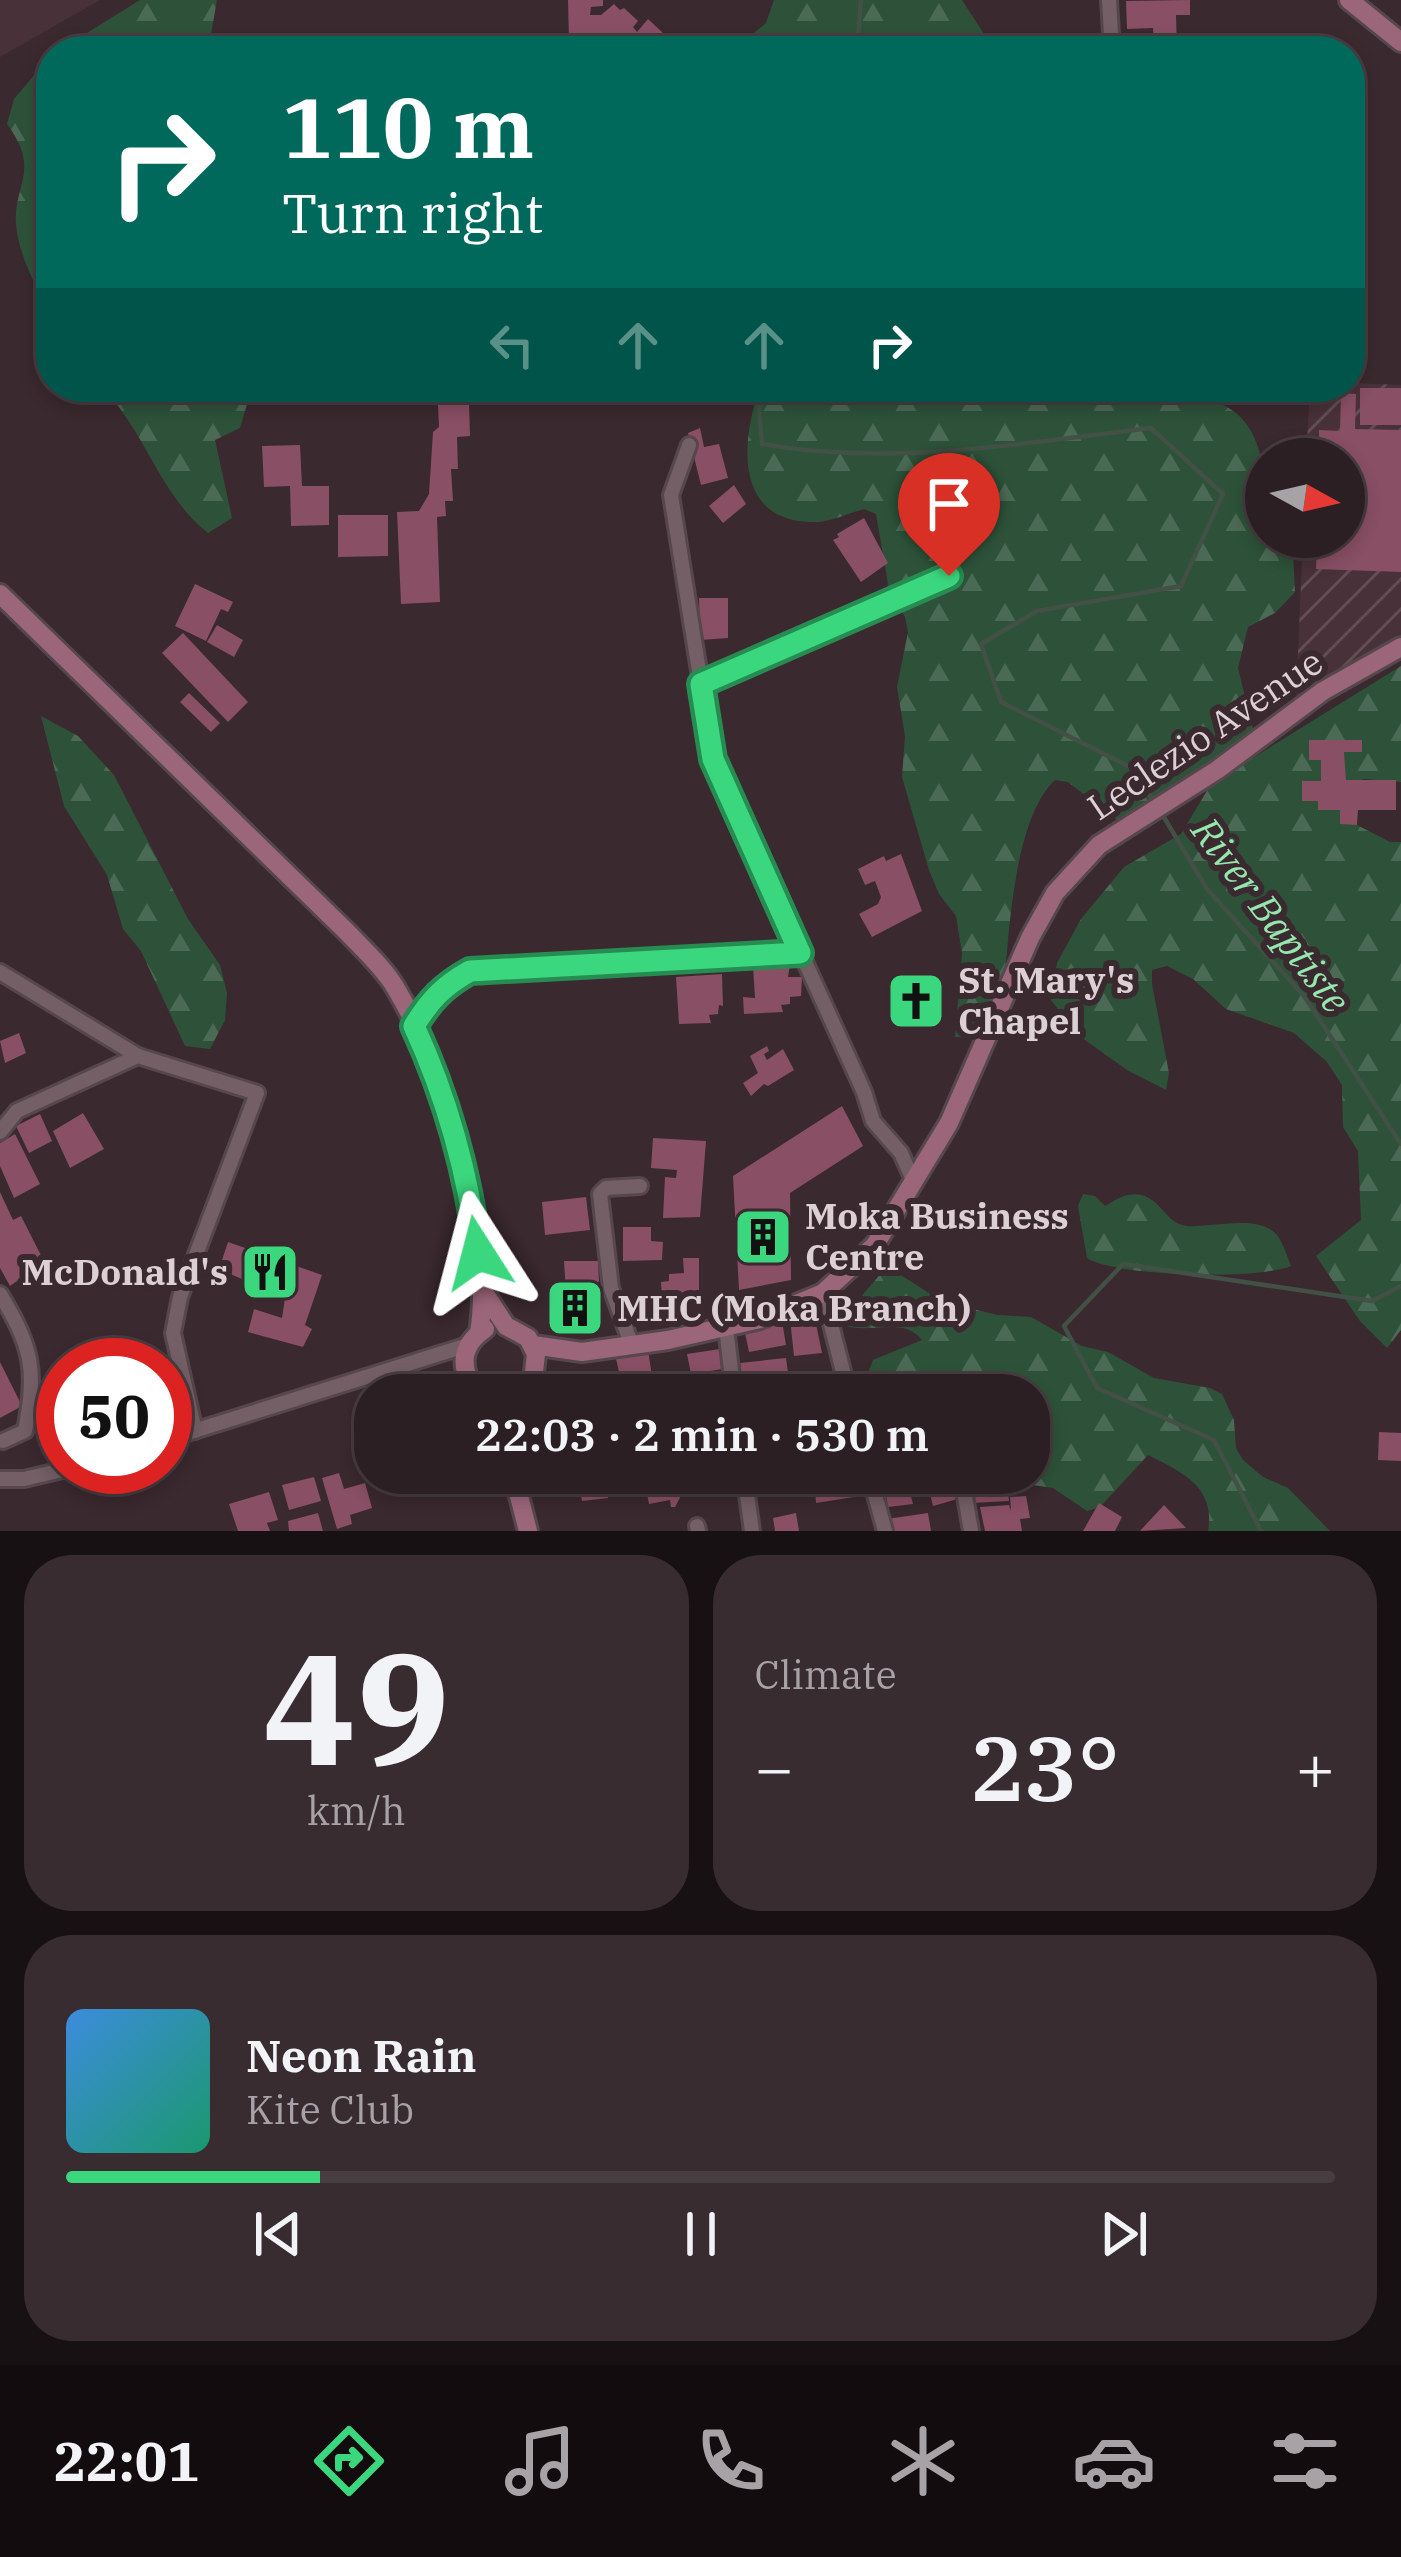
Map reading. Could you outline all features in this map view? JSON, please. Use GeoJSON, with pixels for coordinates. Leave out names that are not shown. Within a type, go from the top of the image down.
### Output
{"type":"FeatureCollection","features":[{"type":"Feature","properties":{"kind":"main road"},"geometry":{"type":"LineString","coordinates":[[1349,0],[1401,42]]}},
{"type":"Feature","properties":{"kind":"main road"},"geometry":{"type":"LineString","coordinates":[[0,594],[209,795],[389,978],[440,1084],[458,1143],[483,1289],[470,1348],[475,1374]]}},
{"type":"Feature","properties":{"kind":"main road"},"geometry":{"type":"LineString","coordinates":[[0,609],[39,635]]}},
{"type":"Feature","properties":{"kind":"main road","name":"Leclezio Avenue"},"geometry":{"type":"LineString","coordinates":[[533,1345],[582,1352],[632,1346],[726,1328],[823,1293],[875,1245],[949,1123],[1030,938],[1055,893],[1099,845],[1216,770],[1323,691],[1401,647]]}},
{"type":"Feature","properties":{"kind":"main road"},"geometry":{"type":"LineString","coordinates":[[483,1289],[506,1326],[521,1332],[533,1345],[537,1372]]}},
{"type":"Feature","properties":{"kind":"main road"},"geometry":{"type":"LineString","coordinates":[[470,1348],[506,1326]]}},
{"type":"Feature","properties":{"kind":"main road","name":"Leclezio Avenue"},"geometry":{"type":"LineString","coordinates":[[537,1372],[582,1352]]}},
{"type":"Feature","properties":{"kind":"main road"},"geometry":{"type":"LineString","coordinates":[[518,1494],[528,1531]]}},
{"type":"Feature","properties":{"kind":"street"},"geometry":{"type":"LineString","coordinates":[[1109,0],[1111,36]]}},
{"type":"Feature","properties":{"kind":"street"},"geometry":{"type":"LineString","coordinates":[[689,445],[670,495],[713,759],[878,1125],[901,1153],[913,1180]]}},
{"type":"Feature","properties":{"kind":"street"},"geometry":{"type":"LineString","coordinates":[[701,684],[949,576]]}},
{"type":"Feature","properties":{"kind":"street"},"geometry":{"type":"LineString","coordinates":[[414,1026],[439,989],[470,971],[800,953]]}},
{"type":"Feature","properties":{"kind":"street"},"geometry":{"type":"LineString","coordinates":[[0,972],[138,1056],[256,1093],[179,1297],[175,1321],[178,1372],[195,1431]]}},
{"type":"Feature","properties":{"kind":"street"},"geometry":{"type":"LineString","coordinates":[[0,1132],[17,1111],[138,1056]]}},
{"type":"Feature","properties":{"kind":"street"},"geometry":{"type":"LineString","coordinates":[[632,1346],[611,1288],[600,1194],[606,1187],[640,1186]]}},
{"type":"Feature","properties":{"kind":"street"},"geometry":{"type":"LineString","coordinates":[[823,1293],[844,1374]]}},
{"type":"Feature","properties":{"kind":"street"},"geometry":{"type":"LineString","coordinates":[[0,1294],[27,1339],[30,1365],[26,1431],[3,1442]]}},
{"type":"Feature","properties":{"kind":"street"},"geometry":{"type":"LineString","coordinates":[[726,1328],[731,1374]]}},
{"type":"Feature","properties":{"kind":"street"},"geometry":{"type":"LineString","coordinates":[[192,1432],[470,1348]]}},
{"type":"Feature","properties":{"kind":"street"},"geometry":{"type":"LineString","coordinates":[[0,1479],[36,1476]]}},
{"type":"Feature","properties":{"kind":"street"},"geometry":{"type":"LineString","coordinates":[[747,1494],[752,1531]]}},
{"type":"Feature","properties":{"kind":"street"},"geometry":{"type":"LineString","coordinates":[[875,1494],[885,1531]]}},
{"type":"Feature","properties":{"kind":"street"},"geometry":{"type":"LineString","coordinates":[[965,1494],[971,1531]]}},
{"type":"Feature","properties":{"kind":"shaded area"},"geometry":{"type":"Polygon","coordinates":[[[0,0],[100,0],[36,36],[0,57],[0,0]]]}},
{"type":"Feature","properties":{"kind":"shaded area"},"geometry":{"type":"Polygon","coordinates":[[[1365,384],[1401,385],[1401,641],[1296,699],[1302,558],[1365,558],[1365,438],[1307,438],[1309,402],[1365,402],[1365,384]]]}},
{"type":"Feature","properties":{"kind":"green space"},"geometry":{"type":"Polygon","coordinates":[[[140,0],[217,0],[211,36],[82,36],[140,0]]]}},
{"type":"Feature","properties":{"kind":"green space"},"geometry":{"type":"Polygon","coordinates":[[[774,0],[962,0],[985,36],[750,36],[766,23],[774,0]]]}},
{"type":"Feature","properties":{"kind":"green space"},"geometry":{"type":"Polygon","coordinates":[[[36,73],[36,286],[19,243],[16,216],[23,156],[7,124],[14,99],[36,73]]]}},
{"type":"Feature","properties":{"kind":"green space"},"geometry":{"type":"Polygon","coordinates":[[[248,402],[240,428],[215,440],[232,518],[208,533],[191,518],[116,404],[248,402]]]}},
{"type":"Feature","properties":{"kind":"green space"},"geometry":{"type":"Polygon","coordinates":[[[755,402],[1214,402],[1240,416],[1254,438],[1245,438],[1245,558],[1293,558],[1295,592],[1275,613],[1248,627],[1238,668],[1256,741],[1121,823],[1068,782],[1055,780],[1028,827],[1020,859],[1001,1023],[981,1038],[955,1037],[962,953],[956,916],[929,870],[902,777],[905,736],[897,687],[908,632],[905,617],[890,595],[876,514],[864,509],[818,522],[791,519],[771,510],[757,495],[750,477],[749,432],[755,402]]]}},
{"type":"Feature","properties":{"kind":"green space"},"geometry":{"type":"Polygon","coordinates":[[[1401,666],[1401,782],[1363,779],[1351,786],[1355,824],[1390,842],[1401,842],[1401,1330],[1387,1348],[1360,1321],[1316,1256],[1361,1220],[1358,1151],[1343,1127],[1342,1085],[1327,1062],[1294,1033],[1226,1009],[1193,979],[1167,966],[1152,970],[1169,1073],[1166,1090],[1127,1070],[1078,1035],[1051,1000],[1057,963],[1081,919],[1124,867],[1181,834],[1211,784],[1401,666]]]}},
{"type":"Feature","properties":{"kind":"green space"},"geometry":{"type":"Polygon","coordinates":[[[41,716],[78,736],[114,775],[188,919],[220,965],[227,993],[225,1020],[210,1049],[185,1046],[141,951],[123,929],[107,875],[64,806],[41,716]]]}},
{"type":"Feature","properties":{"kind":"green space"},"geometry":{"type":"Polygon","coordinates":[[[1083,1194],[1095,1196],[1105,1206],[1127,1195],[1141,1195],[1187,1226],[1244,1223],[1265,1227],[1279,1239],[1291,1266],[1249,1273],[1188,1274],[1103,1264],[1087,1258],[1078,1206],[1083,1194]]]}},
{"type":"Feature","properties":{"kind":"green space"},"geometry":{"type":"Polygon","coordinates":[[[883,1271],[896,1272],[943,1302],[1031,1317],[1154,1378],[1210,1388],[1222,1394],[1234,1420],[1236,1448],[1243,1460],[1263,1477],[1288,1488],[1330,1531],[1208,1531],[1207,1503],[1194,1483],[1148,1455],[1100,1507],[1087,1511],[1050,1488],[1050,1374],[869,1374],[873,1360],[922,1340],[897,1327],[846,1326],[848,1312],[883,1271]]]}},
{"type":"Feature","properties":{"kind":"building"},"geometry":{"type":"Polygon","coordinates":[[[568,0],[603,0],[603,6],[591,7],[590,15],[601,15],[614,4],[638,21],[633,27],[637,32],[648,19],[663,36],[569,36],[568,0]]]}},
{"type":"Feature","properties":{"kind":"building"},"geometry":{"type":"Polygon","coordinates":[[[1190,0],[1190,15],[1176,15],[1177,36],[1153,36],[1153,28],[1127,29],[1126,1],[1190,0]]]}},
{"type":"Feature","properties":{"kind":"building"},"geometry":{"type":"Polygon","coordinates":[[[1365,388],[1401,388],[1401,425],[1360,425],[1365,388]]]}},
{"type":"Feature","properties":{"kind":"building"},"geometry":{"type":"Polygon","coordinates":[[[1341,402],[1356,402],[1355,429],[1401,430],[1401,572],[1316,569],[1316,558],[1365,558],[1365,438],[1319,438],[1319,430],[1340,431],[1341,402]]]}},
{"type":"Feature","properties":{"kind":"building"},"geometry":{"type":"Polygon","coordinates":[[[469,404],[470,436],[457,437],[458,469],[451,469],[453,501],[445,501],[446,516],[437,517],[440,602],[401,604],[397,512],[419,511],[429,494],[438,405],[469,404]]]}},
{"type":"Feature","properties":{"kind":"building"},"geometry":{"type":"Polygon","coordinates":[[[700,428],[704,447],[719,444],[728,478],[701,485],[688,433],[700,428]]]}},
{"type":"Feature","properties":{"kind":"building"},"geometry":{"type":"Polygon","coordinates":[[[300,445],[302,486],[329,486],[329,525],[291,526],[290,486],[264,487],[262,446],[300,445]]]}},
{"type":"Feature","properties":{"kind":"building"},"geometry":{"type":"Polygon","coordinates":[[[734,485],[746,504],[723,523],[709,506],[734,485]]]}},
{"type":"Feature","properties":{"kind":"building"},"geometry":{"type":"Polygon","coordinates":[[[338,515],[388,515],[388,556],[338,557],[338,515]]]}},
{"type":"Feature","properties":{"kind":"building"},"geometry":{"type":"Polygon","coordinates":[[[864,518],[888,563],[861,582],[833,540],[864,518]]]}},
{"type":"Feature","properties":{"kind":"building"},"geometry":{"type":"Polygon","coordinates":[[[195,584],[233,602],[228,612],[221,609],[206,641],[175,626],[195,584]]]}},
{"type":"Feature","properties":{"kind":"building"},"geometry":{"type":"Polygon","coordinates":[[[699,598],[728,598],[728,638],[700,640],[699,598]]]}},
{"type":"Feature","properties":{"kind":"building"},"geometry":{"type":"Polygon","coordinates":[[[217,625],[243,640],[234,657],[207,642],[217,625]]]}},
{"type":"Feature","properties":{"kind":"building"},"geometry":{"type":"Polygon","coordinates":[[[183,633],[248,702],[228,722],[162,653],[183,633]]]}},
{"type":"Feature","properties":{"kind":"building"},"geometry":{"type":"Polygon","coordinates":[[[189,693],[220,723],[211,732],[180,702],[189,693]]]}},
{"type":"Feature","properties":{"kind":"building"},"geometry":{"type":"Polygon","coordinates":[[[1309,740],[1362,740],[1362,752],[1344,752],[1346,780],[1396,780],[1396,810],[1358,810],[1357,825],[1340,824],[1340,810],[1318,810],[1318,801],[1302,801],[1302,781],[1321,781],[1321,760],[1309,760],[1309,740]]]}},
{"type":"Feature","properties":{"kind":"building"},"geometry":{"type":"Polygon","coordinates":[[[901,854],[922,911],[872,937],[859,914],[878,904],[881,897],[875,881],[865,885],[858,869],[884,856],[886,861],[901,854]]]}},
{"type":"Feature","properties":{"kind":"building"},"geometry":{"type":"Polygon","coordinates":[[[790,964],[788,977],[802,977],[801,996],[790,997],[790,1004],[781,1005],[783,1012],[744,1014],[743,997],[755,998],[753,966],[790,964]]]}},
{"type":"Feature","properties":{"kind":"building"},"geometry":{"type":"Polygon","coordinates":[[[722,974],[723,1006],[719,1005],[718,1014],[709,1015],[711,1023],[679,1024],[676,977],[722,974]]]}},
{"type":"Feature","properties":{"kind":"building"},"geometry":{"type":"Polygon","coordinates":[[[19,1033],[26,1053],[5,1063],[0,1041],[19,1033]]]}},
{"type":"Feature","properties":{"kind":"building"},"geometry":{"type":"Polygon","coordinates":[[[767,1046],[767,1060],[783,1049],[794,1070],[751,1096],[743,1083],[758,1073],[750,1056],[767,1046]]]}},
{"type":"Feature","properties":{"kind":"building","name":"Moka Business Centre"},"geometry":{"type":"Polygon","coordinates":[[[842,1106],[863,1146],[790,1193],[791,1280],[739,1290],[733,1176],[842,1106]]]}},
{"type":"Feature","properties":{"kind":"building"},"geometry":{"type":"Polygon","coordinates":[[[83,1113],[104,1149],[70,1168],[53,1131],[83,1113]]]}},
{"type":"Feature","properties":{"kind":"building"},"geometry":{"type":"Polygon","coordinates":[[[40,1114],[52,1141],[29,1153],[16,1126],[40,1114]]]}},
{"type":"Feature","properties":{"kind":"building"},"geometry":{"type":"Polygon","coordinates":[[[15,1134],[40,1184],[14,1198],[0,1166],[0,1143],[15,1134]]]}},
{"type":"Feature","properties":{"kind":"building"},"geometry":{"type":"Polygon","coordinates":[[[653,1138],[706,1141],[700,1217],[663,1218],[665,1177],[676,1178],[677,1170],[651,1168],[653,1138]]]}},
{"type":"Feature","properties":{"kind":"building"},"geometry":{"type":"Polygon","coordinates":[[[0,1192],[13,1220],[21,1216],[49,1271],[22,1285],[20,1279],[10,1286],[0,1268],[0,1192]]]}},
{"type":"Feature","properties":{"kind":"building"},"geometry":{"type":"Polygon","coordinates":[[[586,1197],[590,1230],[545,1235],[542,1202],[586,1197]]]}},
{"type":"Feature","properties":{"kind":"building"},"geometry":{"type":"Polygon","coordinates":[[[623,1227],[651,1227],[651,1241],[663,1242],[662,1260],[623,1261],[623,1227]]]}},
{"type":"Feature","properties":{"kind":"building","name":"McDonald's"},"geometry":{"type":"Polygon","coordinates":[[[228,1242],[322,1275],[305,1325],[312,1329],[303,1347],[248,1332],[254,1309],[282,1318],[285,1298],[219,1269],[228,1242]]]}},
{"type":"Feature","properties":{"kind":"building"},"geometry":{"type":"Polygon","coordinates":[[[683,1258],[699,1258],[699,1295],[662,1297],[661,1282],[669,1281],[669,1274],[684,1273],[683,1258]]]}},
{"type":"Feature","properties":{"kind":"building","name":"MHC (Moka Branch)"},"geometry":{"type":"Polygon","coordinates":[[[564,1261],[598,1261],[599,1281],[590,1292],[581,1292],[583,1325],[568,1325],[564,1261]]]}},
{"type":"Feature","properties":{"kind":"building"},"geometry":{"type":"Polygon","coordinates":[[[814,1314],[822,1353],[794,1356],[790,1319],[814,1314]]]}},
{"type":"Feature","properties":{"kind":"building"},"geometry":{"type":"Polygon","coordinates":[[[782,1321],[786,1345],[749,1352],[744,1328],[782,1321]]]}},
{"type":"Feature","properties":{"kind":"building"},"geometry":{"type":"Polygon","coordinates":[[[720,1349],[723,1369],[691,1374],[687,1354],[720,1349]]]}},
{"type":"Feature","properties":{"kind":"building"},"geometry":{"type":"Polygon","coordinates":[[[648,1350],[652,1374],[619,1374],[615,1354],[648,1350]]]}},
{"type":"Feature","properties":{"kind":"building"},"geometry":{"type":"Polygon","coordinates":[[[786,1358],[788,1374],[742,1374],[740,1363],[786,1358]]]}},
{"type":"Feature","properties":{"kind":"building"},"geometry":{"type":"Polygon","coordinates":[[[0,1362],[22,1406],[0,1418],[0,1362]]]}},
{"type":"Feature","properties":{"kind":"building"},"geometry":{"type":"Polygon","coordinates":[[[1379,1432],[1401,1433],[1401,1461],[1378,1460],[1379,1432]]]}},
{"type":"Feature","properties":{"kind":"building"},"geometry":{"type":"Polygon","coordinates":[[[339,1473],[344,1489],[354,1486],[354,1494],[368,1494],[372,1508],[350,1515],[352,1524],[337,1529],[322,1478],[339,1473]]]}},
{"type":"Feature","properties":{"kind":"building"},"geometry":{"type":"Polygon","coordinates":[[[314,1477],[321,1501],[289,1510],[282,1485],[314,1477]]]}},
{"type":"Feature","properties":{"kind":"building"},"geometry":{"type":"Polygon","coordinates":[[[269,1492],[278,1520],[267,1523],[270,1531],[238,1531],[229,1504],[269,1492]]]}},
{"type":"Feature","properties":{"kind":"building"},"geometry":{"type":"Polygon","coordinates":[[[581,1494],[608,1494],[608,1498],[582,1501],[581,1494]]]}},
{"type":"Feature","properties":{"kind":"building"},"geometry":{"type":"Polygon","coordinates":[[[647,1494],[682,1494],[675,1507],[670,1500],[649,1504],[647,1494]]]}},
{"type":"Feature","properties":{"kind":"building"},"geometry":{"type":"Polygon","coordinates":[[[815,1494],[860,1494],[860,1496],[816,1503],[815,1494]]]}},
{"type":"Feature","properties":{"kind":"building"},"geometry":{"type":"Polygon","coordinates":[[[886,1494],[910,1494],[913,1504],[888,1507],[886,1494]]]}},
{"type":"Feature","properties":{"kind":"building"},"geometry":{"type":"Polygon","coordinates":[[[930,1494],[960,1494],[961,1498],[933,1506],[930,1494]]]}},
{"type":"Feature","properties":{"kind":"building"},"geometry":{"type":"Polygon","coordinates":[[[970,1494],[1008,1494],[1009,1501],[972,1503],[970,1494]]]}},
{"type":"Feature","properties":{"kind":"building"},"geometry":{"type":"Polygon","coordinates":[[[1026,1496],[1030,1518],[1020,1519],[1022,1531],[985,1531],[980,1507],[1009,1505],[1011,1511],[1010,1497],[1026,1496]]]}},
{"type":"Feature","properties":{"kind":"building"},"geometry":{"type":"Polygon","coordinates":[[[1099,1503],[1122,1517],[1115,1531],[1083,1531],[1099,1503]]]}},
{"type":"Feature","properties":{"kind":"building"},"geometry":{"type":"Polygon","coordinates":[[[1164,1505],[1186,1528],[1140,1531],[1164,1505]]]}},
{"type":"Feature","properties":{"kind":"building"},"geometry":{"type":"Polygon","coordinates":[[[318,1513],[323,1531],[289,1531],[288,1521],[318,1513]]]}},
{"type":"Feature","properties":{"kind":"building"},"geometry":{"type":"Polygon","coordinates":[[[796,1513],[799,1531],[775,1531],[773,1518],[796,1513]]]}},
{"type":"Feature","properties":{"kind":"building"},"geometry":{"type":"Polygon","coordinates":[[[928,1513],[931,1531],[889,1531],[887,1519],[928,1513]]]}},
{"type":"Feature","properties":{"kind":"waterway","name":"River Baptiste"},"geometry":{"type":"LineString","coordinates":[[858,36],[861,0]]}},
{"type":"Feature","properties":{"kind":"waterway","name":"River Baptiste"},"geometry":{"type":"LineString","coordinates":[[758,402],[762,444],[810,451],[908,453],[1151,428],[1223,494],[1181,586],[1037,611],[981,644],[1001,702],[1134,769],[1156,805]]}},
{"type":"Feature","properties":{"kind":"waterway","name":"River Baptiste"},"geometry":{"type":"LineString","coordinates":[[1162,814],[1207,889],[1304,996],[1401,1144]]}},
{"type":"Feature","properties":{"kind":"waterway","name":"River Baptiste"},"geometry":{"type":"LineString","coordinates":[[1261,1531],[1214,1440],[1097,1388],[1064,1326],[1123,1264],[1372,1301],[1401,1286]]}},
{"type":"Feature","properties":{"kind":"place","name":"St. Mary's Chapel"},"geometry":{"type":"Point","coordinates":[916,1001]}},
{"type":"Feature","properties":{"kind":"place","name":"Moka Business Centre"},"geometry":{"type":"Point","coordinates":[763,1237]}},
{"type":"Feature","properties":{"kind":"place","name":"McDonald's"},"geometry":{"type":"Point","coordinates":[270,1272]}},
{"type":"Feature","properties":{"kind":"place","name":"MHC (Moka Branch)"},"geometry":{"type":"Point","coordinates":[575,1308]}},
{"type":"Feature","properties":{"kind":"route"},"geometry":{"type":"LineString","coordinates":[[478,1253],[458,1143],[440,1084],[414,1026],[439,989],[470,971],[507,967],[800,953],[713,759],[701,684],[949,576]]}}]}
